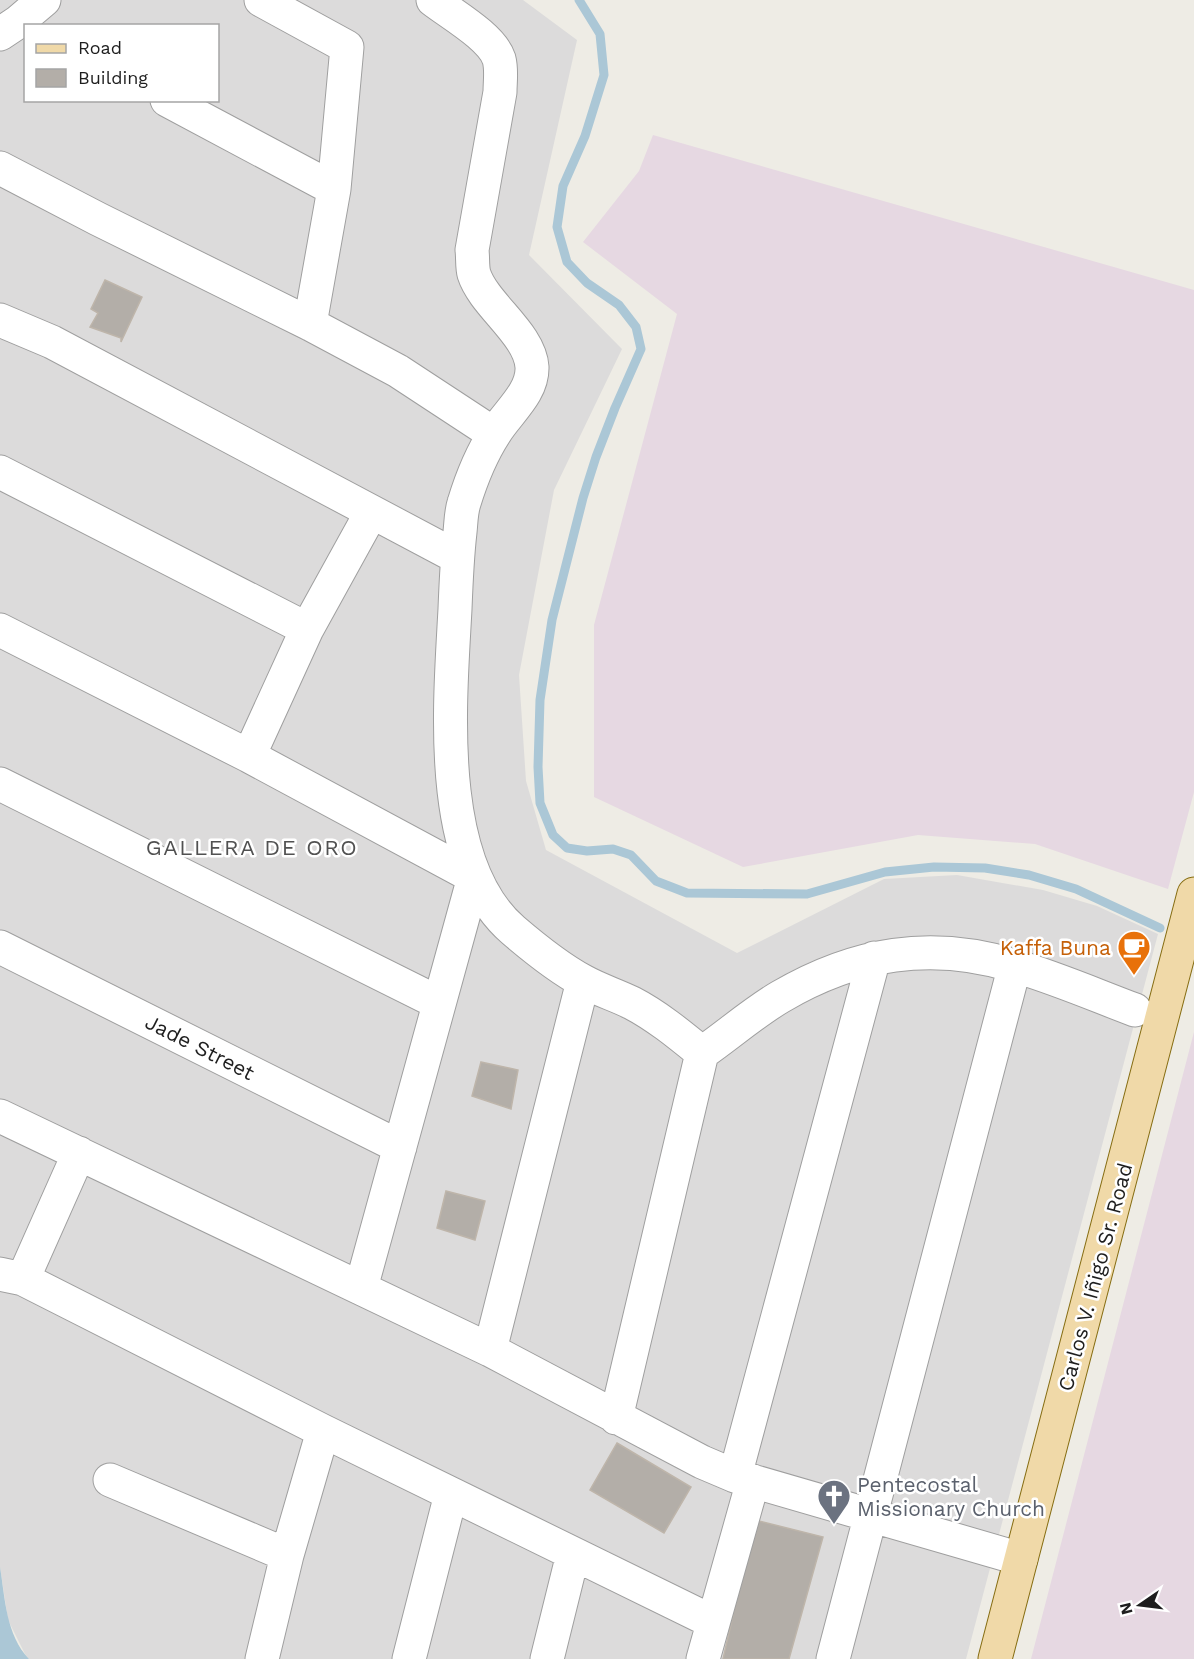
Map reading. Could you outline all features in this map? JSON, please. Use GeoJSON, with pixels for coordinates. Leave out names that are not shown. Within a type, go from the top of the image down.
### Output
{"type":"FeatureCollection","features":[{"type":"Feature","properties":{"kind":"main road","name":"Carlos V. Iñigo Sr. Road"},"geometry":{"type":"LineString","coordinates":[[995,1659],[1194,894]]}},
{"type":"Feature","properties":{"kind":"street"},"geometry":{"type":"LineString","coordinates":[[15,27],[44,0]]}},
{"type":"Feature","properties":{"kind":"street"},"geometry":{"type":"LineString","coordinates":[[261,0],[347,46],[334,189],[310,324]]}},
{"type":"Feature","properties":{"kind":"street"},"geometry":{"type":"LineString","coordinates":[[433,0],[493,48],[499,60],[500,92],[472,250],[474,273],[484,293],[524,345],[532,367],[530,381],[494,434],[463,506],[450,707],[452,769],[461,829],[474,877],[492,908],[512,930],[583,981],[633,1003],[672,1029],[702,1053]]}},
{"type":"Feature","properties":{"kind":"street"},"geometry":{"type":"LineString","coordinates":[[171,102],[334,189]]}},
{"type":"Feature","properties":{"kind":"street"},"geometry":{"type":"LineString","coordinates":[[0,168],[310,324],[398,371],[494,434]]}},
{"type":"Feature","properties":{"kind":"street"},"geometry":{"type":"LineString","coordinates":[[0,320],[52,342],[371,513],[458,557]]}},
{"type":"Feature","properties":{"kind":"street"},"geometry":{"type":"LineString","coordinates":[[0,472],[307,629]]}},
{"type":"Feature","properties":{"kind":"street"},"geometry":{"type":"LineString","coordinates":[[249,756],[307,629],[371,513]]}},
{"type":"Feature","properties":{"kind":"street"},"geometry":{"type":"LineString","coordinates":[[0,630],[249,756],[474,877]]}},
{"type":"Feature","properties":{"kind":"street"},"geometry":{"type":"LineString","coordinates":[[0,784],[439,1003]]}},
{"type":"Feature","properties":{"kind":"street"},"geometry":{"type":"LineString","coordinates":[[361,1288],[474,877]]}},
{"type":"Feature","properties":{"kind":"street","name":"Jade Street"},"geometry":{"type":"LineString","coordinates":[[0,947],[400,1147]]}},
{"type":"Feature","properties":{"kind":"street"},"geometry":{"type":"LineString","coordinates":[[616,1418],[702,1053],[780,997],[834,972],[874,958],[921,952],[963,954],[1015,966],[1135,1010]]}},
{"type":"Feature","properties":{"kind":"street"},"geometry":{"type":"LineString","coordinates":[[703,1659],[744,1478],[874,958]]}},
{"type":"Feature","properties":{"kind":"street"},"geometry":{"type":"LineString","coordinates":[[832,1659],[872,1515],[1015,966]]}},
{"type":"Feature","properties":{"kind":"street"},"geometry":{"type":"LineString","coordinates":[[490,1350],[583,981]]}},
{"type":"Feature","properties":{"kind":"street"},"geometry":{"type":"LineString","coordinates":[[0,1116],[490,1350],[702,1462],[744,1478],[1021,1559]]}},
{"type":"Feature","properties":{"kind":"street"},"geometry":{"type":"LineString","coordinates":[[79,1153],[11,1276],[713,1622]]}},
{"type":"Feature","properties":{"kind":"street"},"geometry":{"type":"LineString","coordinates":[[262,1659],[323,1431]]}},
{"type":"Feature","properties":{"kind":"street"},"geometry":{"type":"LineString","coordinates":[[110,1480],[288,1555]]}},
{"type":"Feature","properties":{"kind":"street"},"geometry":{"type":"LineString","coordinates":[[409,1659],[451,1494]]}},
{"type":"Feature","properties":{"kind":"street"},"geometry":{"type":"LineString","coordinates":[[547,1659],[573,1554]]}},
{"type":"Feature","properties":{"kind":"shaded area"},"geometry":{"type":"Polygon","coordinates":[[[0,0],[523,0],[577,40],[529,255],[622,349],[554,490],[519,675],[526,781],[546,850],[737,953],[884,879],[957,875],[1043,890],[1097,906],[1158,934],[966,1659],[29,1659],[8,1620],[0,1567],[0,0]]]}},
{"type":"Feature","properties":{"kind":"shaded area"},"geometry":{"type":"Polygon","coordinates":[[[653,135],[1194,290],[1194,792],[1168,889],[1035,844],[918,835],[743,867],[594,797],[594,625],[677,314],[583,242],[639,171],[653,135]]]}},
{"type":"Feature","properties":{"kind":"shaded area"},"geometry":{"type":"Polygon","coordinates":[[[1194,1032],[1194,1659],[1031,1659],[1194,1032]]]}},
{"type":"Feature","properties":{"kind":"water"},"geometry":{"type":"Polygon","coordinates":[[[0,1567],[11,1628],[15,1639],[29,1659],[0,1659],[0,1567]]]}},
{"type":"Feature","properties":{"kind":"building"},"geometry":{"type":"Polygon","coordinates":[[[105,280],[142,297],[121,342],[121,338],[90,327],[98,313],[91,309],[105,280]]]}},
{"type":"Feature","properties":{"kind":"building"},"geometry":{"type":"Polygon","coordinates":[[[481,1062],[518,1070],[511,1109],[472,1096],[481,1062]]]}},
{"type":"Feature","properties":{"kind":"building"},"geometry":{"type":"Polygon","coordinates":[[[446,1191],[485,1201],[475,1240],[437,1228],[446,1191]]]}},
{"type":"Feature","properties":{"kind":"building"},"geometry":{"type":"Polygon","coordinates":[[[617,1443],[691,1487],[664,1533],[590,1490],[617,1443]]]}},
{"type":"Feature","properties":{"kind":"building"},"geometry":{"type":"Polygon","coordinates":[[[755,1520],[823,1537],[789,1659],[723,1659],[755,1520]]]}},
{"type":"Feature","properties":{"kind":"waterway"},"geometry":{"type":"LineString","coordinates":[[579,0],[600,34],[604,75],[585,136],[563,186],[557,227],[567,262],[587,283],[619,305],[636,327],[641,349],[596,457],[583,498],[552,620],[540,700],[538,767],[540,803],[553,835],[567,848],[587,851],[613,849],[631,855],[656,881],[687,893],[807,894],[885,872],[934,867],[985,868],[1029,875],[1076,889],[1160,928]]}},
{"type":"Feature","properties":{"kind":"place","name":"Kaffa Buna"},"geometry":{"type":"Point","coordinates":[1134,976]}},
{"type":"Feature","properties":{"kind":"place","name":"Pentecostal Missionary Church"},"geometry":{"type":"Point","coordinates":[834,1525]}},
{"type":"Feature","properties":{"kind":"district","name":"GALLERA DE ORO"},"geometry":{"type":"Point","coordinates":[252,847]}}]}
